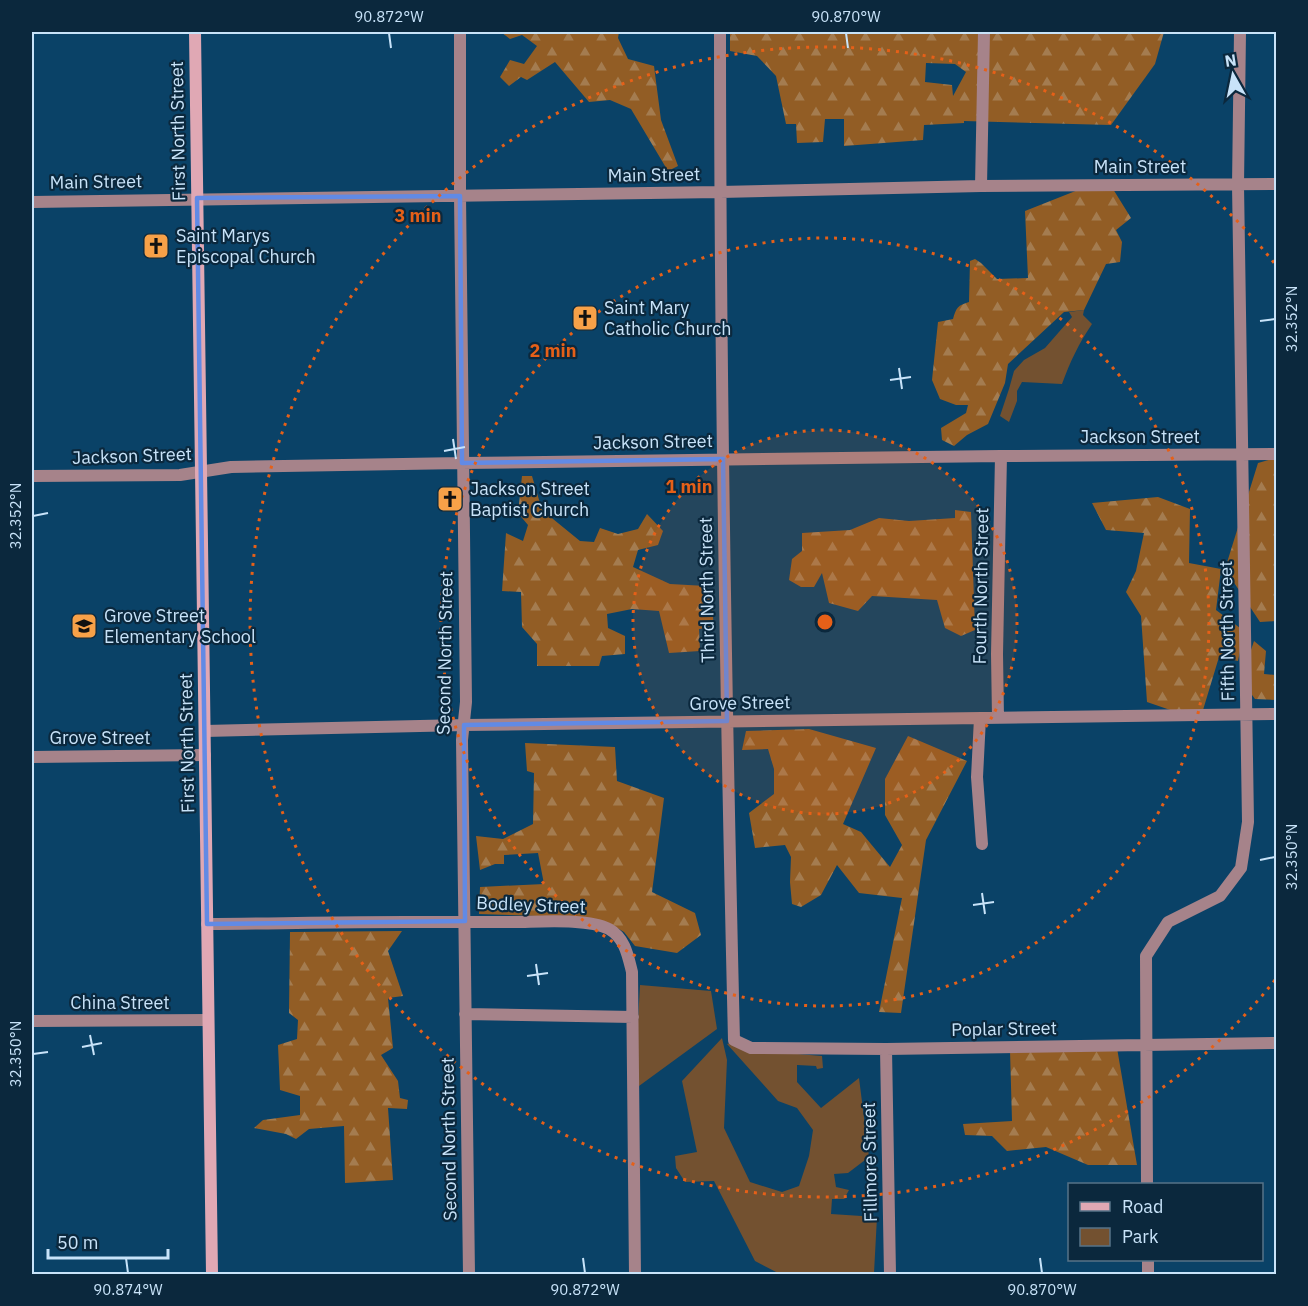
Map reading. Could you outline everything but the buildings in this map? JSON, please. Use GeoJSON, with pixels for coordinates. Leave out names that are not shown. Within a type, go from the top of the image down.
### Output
{"type":"FeatureCollection","features":[{"type":"Feature","properties":{"kind":"street","name":"First North Street"},"geometry":{"type":"LineString","coordinates":[[195,32],[212,1275]]}},
{"type":"Feature","properties":{"kind":"street","name":"Second North Street"},"geometry":{"type":"LineString","coordinates":[[460,32],[462,463],[466,702],[462,740],[469,1275]]}},
{"type":"Feature","properties":{"kind":"street","name":"Third North Street"},"geometry":{"type":"LineString","coordinates":[[720,32],[723,459],[734,1040]]}},
{"type":"Feature","properties":{"kind":"street"},"geometry":{"type":"LineString","coordinates":[[981,186],[984,32]]}},
{"type":"Feature","properties":{"kind":"street","name":"Fifth North Street"},"geometry":{"type":"LineString","coordinates":[[1147,1183],[1146,956],[1168,922],[1220,896],[1241,868],[1248,822],[1238,185],[1240,32]]}},
{"type":"Feature","properties":{"kind":"street","name":"Main Street"},"geometry":{"type":"LineString","coordinates":[[32,202],[981,186],[1276,184]]}},
{"type":"Feature","properties":{"kind":"street","name":"Jackson Street"},"geometry":{"type":"LineString","coordinates":[[32,476],[180,475],[231,467],[723,459],[1276,454]]}},
{"type":"Feature","properties":{"kind":"street","name":"Fourth North Street"},"geometry":{"type":"LineString","coordinates":[[999,718],[997,654],[1001,456]]}},
{"type":"Feature","properties":{"kind":"street","name":"Grove Street"},"geometry":{"type":"LineString","coordinates":[[205,731],[464,725],[1276,714]]}},
{"type":"Feature","properties":{"kind":"street"},"geometry":{"type":"LineString","coordinates":[[980,718],[977,777],[982,844]]}},
{"type":"Feature","properties":{"kind":"street","name":"Grove Street"},"geometry":{"type":"LineString","coordinates":[[32,757],[205,755]]}},
{"type":"Feature","properties":{"kind":"street","name":"Bodley Street"},"geometry":{"type":"LineString","coordinates":[[207,924],[573,922],[609,929],[622,941],[632,972],[635,1275]]}},
{"type":"Feature","properties":{"kind":"street"},"geometry":{"type":"LineString","coordinates":[[465,1014],[633,1017]]}},
{"type":"Feature","properties":{"kind":"street","name":"China Street"},"geometry":{"type":"LineString","coordinates":[[32,1021],[208,1020]]}},
{"type":"Feature","properties":{"kind":"street","name":"Poplar Street"},"geometry":{"type":"LineString","coordinates":[[734,1040],[752,1048],[1276,1043]]}},
{"type":"Feature","properties":{"kind":"street","name":"Fillmore Street"},"geometry":{"type":"LineString","coordinates":[[886,1048],[890,1275]]}},
{"type":"Feature","properties":{"kind":"highlighted area"},"geometry":{"type":"Polygon","coordinates":[[[460,196],[462,463],[723,459],[727,721],[464,725],[465,921],[207,924],[197,198],[460,196]]]}},
{"type":"Feature","properties":{"kind":"green space"},"geometry":{"type":"Polygon","coordinates":[[[501,32],[619,32],[618,38],[628,59],[654,66],[661,120],[678,166],[668,171],[631,109],[610,100],[589,102],[555,62],[527,80],[521,77],[509,86],[500,77],[510,60],[524,64],[537,46],[522,35],[510,39],[501,32]]]}},
{"type":"Feature","properties":{"kind":"green space"},"geometry":{"type":"Polygon","coordinates":[[[730,32],[1164,32],[1155,64],[1111,125],[964,121],[964,123],[924,125],[923,140],[844,146],[844,119],[825,119],[823,142],[797,143],[796,124],[786,124],[776,76],[757,56],[730,51],[730,32]],[[926,63],[925,82],[952,85],[953,96],[966,72],[955,64],[926,63]]]}},
{"type":"Feature","properties":{"kind":"green space"},"geometry":{"type":"Polygon","coordinates":[[[1113,189],[1131,218],[1116,230],[1122,242],[1120,262],[1106,264],[1084,310],[1064,312],[1008,364],[1005,383],[988,424],[967,435],[954,446],[942,440],[941,428],[966,413],[968,405],[956,405],[940,399],[932,380],[938,322],[953,319],[958,307],[969,302],[970,261],[975,259],[981,263],[997,279],[1028,278],[1025,211],[1078,190],[1113,189]]]}},
{"type":"Feature","properties":{"kind":"green space"},"geometry":{"type":"Polygon","coordinates":[[[1084,310],[1083,315],[1092,324],[1075,353],[1062,384],[1022,382],[1017,391],[1017,401],[1009,422],[1000,416],[1014,371],[1024,360],[1045,348],[1072,317],[1069,312],[1084,310]]]}},
{"type":"Feature","properties":{"kind":"green space"},"geometry":{"type":"Polygon","coordinates":[[[1276,458],[1276,621],[1260,622],[1225,569],[1258,463],[1276,458]]]}},
{"type":"Feature","properties":{"kind":"green space"},"geometry":{"type":"Polygon","coordinates":[[[522,476],[532,476],[542,510],[580,541],[594,542],[600,528],[618,534],[638,529],[647,514],[663,531],[658,545],[638,550],[633,567],[670,584],[706,586],[711,598],[714,627],[699,629],[700,651],[669,653],[659,611],[632,609],[607,614],[608,628],[625,636],[625,654],[602,656],[599,666],[537,666],[537,644],[522,627],[521,592],[502,591],[506,533],[523,541],[528,525],[518,513],[522,476]]]}},
{"type":"Feature","properties":{"kind":"green space"},"geometry":{"type":"Polygon","coordinates":[[[1158,497],[1190,509],[1189,563],[1221,569],[1216,610],[1244,631],[1238,661],[1219,657],[1203,710],[1176,712],[1147,702],[1141,616],[1126,592],[1136,571],[1144,533],[1106,530],[1092,503],[1158,497]]]}},
{"type":"Feature","properties":{"kind":"green space"},"geometry":{"type":"Polygon","coordinates":[[[955,510],[971,512],[975,630],[961,636],[945,628],[937,600],[872,596],[858,611],[829,603],[822,573],[814,587],[801,587],[789,580],[792,559],[802,551],[802,533],[850,530],[879,518],[909,521],[955,518],[955,510]]]}},
{"type":"Feature","properties":{"kind":"green space"},"geometry":{"type":"Polygon","coordinates":[[[1254,641],[1266,651],[1264,674],[1276,675],[1276,700],[1255,699],[1241,680],[1254,641]]]}},
{"type":"Feature","properties":{"kind":"green space"},"geometry":{"type":"Polygon","coordinates":[[[809,729],[876,748],[843,824],[861,832],[890,867],[902,845],[885,815],[885,779],[908,736],[967,761],[926,840],[901,1013],[879,1012],[902,898],[859,893],[837,865],[821,895],[801,907],[792,904],[791,857],[785,845],[755,848],[749,813],[774,794],[774,769],[768,749],[742,750],[746,731],[809,729]]]}},
{"type":"Feature","properties":{"kind":"green space"},"geometry":{"type":"Polygon","coordinates":[[[525,743],[615,747],[617,781],[664,798],[652,892],[695,913],[701,935],[677,953],[635,946],[624,932],[609,923],[565,917],[479,914],[480,887],[544,884],[538,853],[504,855],[504,864],[495,864],[480,870],[476,836],[503,839],[533,824],[534,773],[527,771],[525,743]]]}},
{"type":"Feature","properties":{"kind":"green space"},"geometry":{"type":"Polygon","coordinates":[[[402,931],[388,951],[403,996],[388,998],[393,1048],[381,1055],[398,1081],[400,1098],[408,1100],[407,1109],[388,1108],[393,1180],[345,1183],[344,1126],[309,1129],[296,1139],[286,1134],[254,1128],[263,1120],[300,1115],[300,1096],[280,1090],[278,1045],[297,1039],[298,1020],[289,1013],[290,932],[402,931]]]}},
{"type":"Feature","properties":{"kind":"green space"},"geometry":{"type":"Polygon","coordinates":[[[640,985],[711,991],[717,1029],[639,1086],[635,1078],[640,985]]]}},
{"type":"Feature","properties":{"kind":"green space"},"geometry":{"type":"Polygon","coordinates":[[[722,1038],[727,1060],[724,1128],[750,1182],[782,1192],[799,1186],[809,1156],[813,1130],[797,1108],[778,1101],[727,1044],[733,1042],[750,1050],[822,1056],[823,1068],[797,1065],[797,1082],[821,1108],[859,1078],[869,1157],[848,1173],[834,1174],[836,1187],[849,1190],[844,1199],[832,1199],[831,1214],[877,1217],[874,1273],[780,1274],[755,1261],[714,1181],[685,1182],[676,1168],[675,1156],[697,1152],[682,1081],[722,1038]]]}},
{"type":"Feature","properties":{"kind":"green space"},"geometry":{"type":"Polygon","coordinates":[[[1117,1048],[1137,1165],[1088,1165],[1046,1147],[1007,1151],[992,1136],[965,1135],[963,1124],[1012,1121],[1010,1050],[1117,1048]]]}},
{"type":"Feature","properties":{"kind":"place","name":"Saint Marys Episcopal Church"},"geometry":{"type":"Point","coordinates":[156,246]}},
{"type":"Feature","properties":{"kind":"place","name":"Saint Mary Catholic Church"},"geometry":{"type":"Point","coordinates":[585,318]}},
{"type":"Feature","properties":{"kind":"place","name":"Jackson Street Baptist Church"},"geometry":{"type":"Point","coordinates":[450,499]}},
{"type":"Feature","properties":{"kind":"place","name":"Grove Street Elementary School"},"geometry":{"type":"Point","coordinates":[84,626]}}]}
